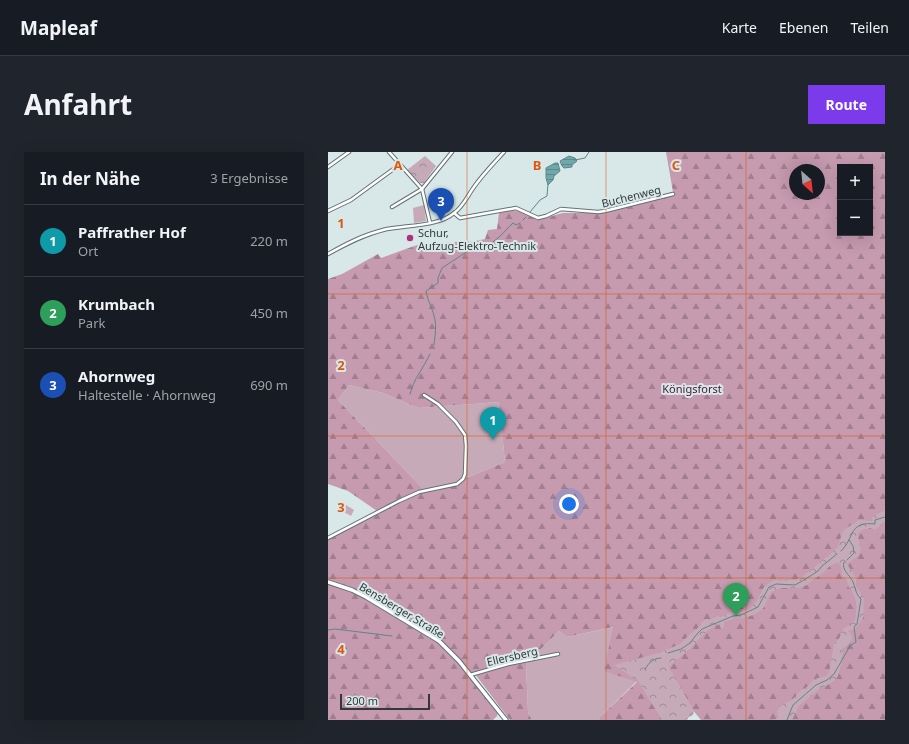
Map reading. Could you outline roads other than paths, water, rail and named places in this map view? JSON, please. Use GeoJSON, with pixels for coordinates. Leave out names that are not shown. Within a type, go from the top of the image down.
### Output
{"type":"FeatureCollection","features":[{"type":"Feature","properties":{"kind":"main road","name":"Bensberger Straße"},"geometry":{"type":"LineString","coordinates":[[328,582],[352,590],[366,597],[432,636],[451,652],[506,720]]}},
{"type":"Feature","properties":{"kind":"street"},"geometry":{"type":"LineString","coordinates":[[328,167],[349,152]]}},
{"type":"Feature","properties":{"kind":"street"},"geometry":{"type":"LineString","coordinates":[[389,152],[422,189],[430,223]]}},
{"type":"Feature","properties":{"kind":"street"},"geometry":{"type":"LineString","coordinates":[[328,254],[354,240],[370,234],[390,228],[430,223],[454,214],[481,178],[504,152]]}},
{"type":"Feature","properties":{"kind":"street"},"geometry":{"type":"LineString","coordinates":[[392,207],[422,189],[450,153]]}},
{"type":"Feature","properties":{"kind":"street"},"geometry":{"type":"LineString","coordinates":[[328,211],[351,200],[399,165]]}},
{"type":"Feature","properties":{"kind":"street","name":"Buchenweg"},"geometry":{"type":"LineString","coordinates":[[454,214],[460,218],[516,208],[535,217],[542,218],[561,209],[605,212],[673,194]]}},
{"type":"Feature","properties":{"kind":"street"},"geometry":{"type":"LineString","coordinates":[[328,538],[418,492],[451,486],[457,484],[463,479],[465,474],[465,435],[456,422],[438,404],[424,395]]}},
{"type":"Feature","properties":{"kind":"street","name":"Ellersberg"},"geometry":{"type":"LineString","coordinates":[[470,675],[508,664],[558,654]]}},
{"type":"Feature","properties":{"kind":"water"},"geometry":{"type":"Polygon","coordinates":[[[569,156],[575,158],[577,161],[572,165],[572,167],[564,168],[560,161],[569,156]]]}},
{"type":"Feature","properties":{"kind":"water"},"geometry":{"type":"Polygon","coordinates":[[[558,163],[560,171],[554,176],[553,180],[548,185],[546,168],[558,163]]]}},
{"type":"Feature","properties":{"kind":"waterway"},"geometry":{"type":"LineString","coordinates":[[575,160],[585,158],[589,152]]}},
{"type":"Feature","properties":{"kind":"waterway"},"geometry":{"type":"LineString","coordinates":[[530,212],[540,200],[547,196],[548,184]]}},
{"type":"Feature","properties":{"kind":"waterway"},"geometry":{"type":"LineString","coordinates":[[523,220],[526,217]]}},
{"type":"Feature","properties":{"kind":"waterway"},"geometry":{"type":"LineString","coordinates":[[434,345],[436,330],[435,320],[426,291],[438,283],[438,278],[442,268],[471,249],[487,248],[513,223],[516,225],[520,223]]}},
{"type":"Feature","properties":{"kind":"waterway"},"geometry":{"type":"LineString","coordinates":[[410,394],[416,378],[430,354]]}},
{"type":"Feature","properties":{"kind":"waterway"},"geometry":{"type":"LineString","coordinates":[[841,551],[856,528],[860,525],[875,524],[875,520],[885,517]]}},
{"type":"Feature","properties":{"kind":"waterway"},"geometry":{"type":"LineString","coordinates":[[847,560],[854,553],[853,546],[849,540]]}},
{"type":"Feature","properties":{"kind":"waterway"},"geometry":{"type":"LineString","coordinates":[[668,653],[681,649],[690,643],[702,629],[733,616],[741,615],[758,607],[769,587],[776,584],[795,585],[818,571],[837,554]]}},
{"type":"Feature","properties":{"kind":"waterway"},"geometry":{"type":"LineString","coordinates":[[787,720],[793,705],[816,685],[827,680],[834,674],[850,646],[856,642],[854,627],[857,624],[861,599],[852,579],[844,568],[844,562]]}},
{"type":"Feature","properties":{"kind":"waterway"},"geometry":{"type":"LineString","coordinates":[[328,630],[335,629],[392,636]]}},
{"type":"Feature","properties":{"kind":"waterway"},"geometry":{"type":"LineString","coordinates":[[645,669],[652,661],[661,658]]}},
{"type":"Feature","properties":{"kind":"place","name":"Ahornweg"},"geometry":{"type":"Point","coordinates":[441,221]}},
{"type":"Feature","properties":{"kind":"place","name":"Schur, Aufzug-Elektro-Technik"},"geometry":{"type":"Point","coordinates":[410,238]}},
{"type":"Feature","properties":{"kind":"place","name":"Paffrather Hof"},"geometry":{"type":"Point","coordinates":[493,440]}},
{"type":"Feature","properties":{"kind":"place","name":"Krumbach"},"geometry":{"type":"Point","coordinates":[736,616]}},
{"type":"Feature","properties":{"kind":"park label","name":"Königsforst"},"geometry":{"type":"Point","coordinates":[692,388]}}]}
